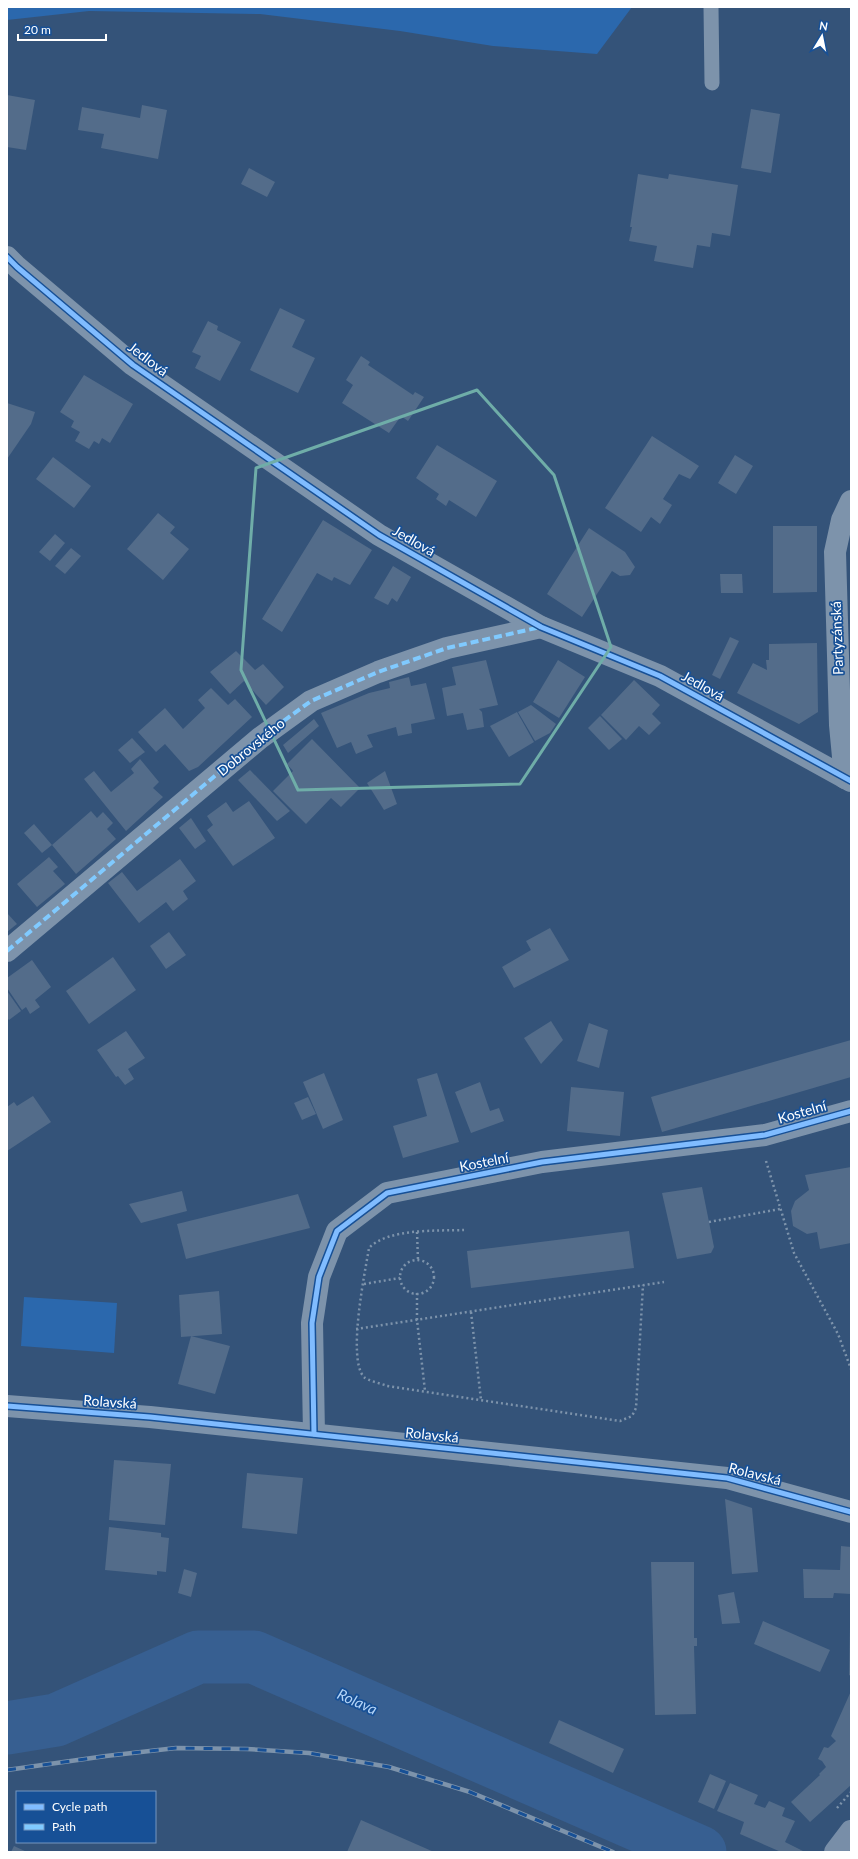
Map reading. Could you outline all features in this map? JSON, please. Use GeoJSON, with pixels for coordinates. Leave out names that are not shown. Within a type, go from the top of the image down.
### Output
{"type":"FeatureCollection","features":[{"type":"Feature","properties":{"kind":"main road"},"geometry":{"type":"LineString","coordinates":[[835,1852],[851,1831]]}},
{"type":"Feature","properties":{"kind":"street","name":"Jedlová"},"geometry":{"type":"LineString","coordinates":[[7,257],[16,267],[133,365],[378,535],[541,627],[660,676],[848,780]]}},
{"type":"Feature","properties":{"kind":"street","name":"Partyzánská"},"geometry":{"type":"LineString","coordinates":[[848,780],[840,725],[835,552],[842,520],[851,501]]}},
{"type":"Feature","properties":{"kind":"street","name":"Dobrovského"},"geometry":{"type":"LineString","coordinates":[[7,951],[260,738],[311,701],[378,672],[447,648],[541,627]]}},
{"type":"Feature","properties":{"kind":"street","name":"Kostelní"},"geometry":{"type":"LineString","coordinates":[[314,1434],[312,1323],[319,1277],[337,1231],[387,1193],[542,1162],[765,1135],[851,1111]]}},
{"type":"Feature","properties":{"kind":"street","name":"Rolavská"},"geometry":{"type":"LineString","coordinates":[[7,1406],[150,1417],[728,1478],[851,1512]]}},
{"type":"Feature","properties":{"kind":"lane"},"geometry":{"type":"LineString","coordinates":[[711,7],[712,83]]}},
{"type":"Feature","properties":{"kind":"path"},"geometry":{"type":"LineString","coordinates":[[766,1159],[794,1253],[838,1334],[851,1369]]}},
{"type":"Feature","properties":{"kind":"path"},"geometry":{"type":"LineString","coordinates":[[709,1222],[780,1209]]}},
{"type":"Feature","properties":{"kind":"path"},"geometry":{"type":"LineString","coordinates":[[464,1230],[417,1232],[390,1236],[375,1242],[369,1248],[356,1329],[360,1371],[365,1378],[387,1386],[620,1421],[632,1416],[636,1408],[643,1285]]}},
{"type":"Feature","properties":{"kind":"path"},"geometry":{"type":"LineString","coordinates":[[417,1232],[418,1260]]}},
{"type":"Feature","properties":{"kind":"path"},"geometry":{"type":"LineString","coordinates":[[413,1260],[418,1260],[428,1264],[434,1278],[429,1288],[413,1294],[404,1288],[400,1278],[403,1266],[413,1260]]}},
{"type":"Feature","properties":{"kind":"path"},"geometry":{"type":"LineString","coordinates":[[364,1284],[400,1278]]}},
{"type":"Feature","properties":{"kind":"path"},"geometry":{"type":"LineString","coordinates":[[356,1329],[664,1282]]}},
{"type":"Feature","properties":{"kind":"path"},"geometry":{"type":"LineString","coordinates":[[417,1293],[417,1320],[425,1392]]}},
{"type":"Feature","properties":{"kind":"path"},"geometry":{"type":"LineString","coordinates":[[471,1312],[481,1400]]}},
{"type":"Feature","properties":{"kind":"highlighted area"},"geometry":{"type":"Polygon","coordinates":[[[477,390],[554,475],[611,647],[520,784],[298,790],[241,670],[256,468],[477,390]]]}},
{"type":"Feature","properties":{"kind":"shaded area"},"geometry":{"type":"Polygon","coordinates":[[[7,7],[632,7],[597,54],[493,46],[400,31],[260,14],[89,11],[7,20],[7,7]]]}},
{"type":"Feature","properties":{"kind":"shaded area"},"geometry":{"type":"Polygon","coordinates":[[[24,1297],[117,1303],[114,1353],[21,1346],[24,1297]]]}},
{"type":"Feature","properties":{"kind":"building"},"geometry":{"type":"Polygon","coordinates":[[[7,95],[35,100],[26,150],[7,147],[7,95]]]}},
{"type":"Feature","properties":{"kind":"building"},"geometry":{"type":"Polygon","coordinates":[[[142,105],[167,110],[158,159],[101,148],[104,134],[78,130],[82,107],[140,118],[142,105]]]}},
{"type":"Feature","properties":{"kind":"building"},"geometry":{"type":"Polygon","coordinates":[[[751,109],[780,114],[771,173],[741,168],[751,109]]]}},
{"type":"Feature","properties":{"kind":"building"},"geometry":{"type":"Polygon","coordinates":[[[249,168],[275,182],[267,197],[241,184],[249,168]]]}},
{"type":"Feature","properties":{"kind":"building"},"geometry":{"type":"Polygon","coordinates":[[[638,174],[668,179],[669,174],[738,185],[730,236],[712,233],[710,247],[697,245],[693,268],[654,261],[657,246],[629,241],[638,174]]]}},
{"type":"Feature","properties":{"kind":"building"},"geometry":{"type":"Polygon","coordinates":[[[280,308],[305,320],[292,347],[315,358],[298,393],[250,370],[280,308]]]}},
{"type":"Feature","properties":{"kind":"building"},"geometry":{"type":"Polygon","coordinates":[[[208,321],[218,326],[217,330],[241,342],[220,381],[195,368],[201,356],[192,352],[208,321]]]}},
{"type":"Feature","properties":{"kind":"building"},"geometry":{"type":"Polygon","coordinates":[[[361,356],[370,362],[368,365],[413,395],[415,392],[424,397],[408,421],[401,416],[389,433],[342,403],[353,385],[346,380],[361,356]]]}},
{"type":"Feature","properties":{"kind":"building"},"geometry":{"type":"Polygon","coordinates":[[[84,375],[133,404],[110,443],[102,438],[99,444],[94,441],[89,449],[75,441],[80,432],[71,427],[74,421],[60,412],[84,375]]]}},
{"type":"Feature","properties":{"kind":"building"},"geometry":{"type":"Polygon","coordinates":[[[7,403],[35,412],[31,424],[7,459],[7,403]]]}},
{"type":"Feature","properties":{"kind":"building"},"geometry":{"type":"Polygon","coordinates":[[[652,436],[699,466],[690,479],[679,474],[663,499],[672,505],[660,524],[651,517],[641,532],[605,508],[652,436]]]}},
{"type":"Feature","properties":{"kind":"building"},"geometry":{"type":"Polygon","coordinates":[[[437,445],[497,481],[476,517],[449,500],[446,506],[436,499],[439,494],[416,478],[437,445]]]}},
{"type":"Feature","properties":{"kind":"building"},"geometry":{"type":"Polygon","coordinates":[[[735,455],[753,466],[736,494],[718,483],[735,455]]]}},
{"type":"Feature","properties":{"kind":"building"},"geometry":{"type":"Polygon","coordinates":[[[53,457],[91,486],[74,508],[36,479],[53,457]]]}},
{"type":"Feature","properties":{"kind":"building"},"geometry":{"type":"Polygon","coordinates":[[[158,513],[175,527],[170,533],[189,549],[163,580],[127,549],[158,513]]]}},
{"type":"Feature","properties":{"kind":"building"},"geometry":{"type":"Polygon","coordinates":[[[323,520],[372,550],[350,585],[334,577],[332,581],[317,573],[282,632],[262,619],[323,520]]]}},
{"type":"Feature","properties":{"kind":"building"},"geometry":{"type":"Polygon","coordinates":[[[773,526],[817,526],[817,592],[773,593],[773,526]]]}},
{"type":"Feature","properties":{"kind":"building"},"geometry":{"type":"Polygon","coordinates":[[[589,528],[625,552],[635,567],[630,575],[620,576],[612,571],[582,617],[547,594],[589,528]]]}},
{"type":"Feature","properties":{"kind":"building"},"geometry":{"type":"Polygon","coordinates":[[[55,534],[65,543],[50,561],[39,552],[55,534]]]}},
{"type":"Feature","properties":{"kind":"building"},"geometry":{"type":"Polygon","coordinates":[[[71,548],[81,556],[65,574],[55,566],[71,548]]]}},
{"type":"Feature","properties":{"kind":"building"},"geometry":{"type":"Polygon","coordinates":[[[393,566],[411,577],[397,602],[392,598],[388,605],[374,598],[393,566]]]}},
{"type":"Feature","properties":{"kind":"building"},"geometry":{"type":"Polygon","coordinates":[[[720,574],[742,574],[743,593],[721,593],[720,574]]]}},
{"type":"Feature","properties":{"kind":"building"},"geometry":{"type":"Polygon","coordinates":[[[730,637],[739,641],[720,679],[712,675],[730,637]]]}},
{"type":"Feature","properties":{"kind":"building"},"geometry":{"type":"Polygon","coordinates":[[[817,643],[818,712],[799,724],[737,693],[753,663],[767,670],[766,660],[769,660],[769,644],[817,643]]]}},
{"type":"Feature","properties":{"kind":"building"},"geometry":{"type":"Polygon","coordinates":[[[236,651],[255,670],[263,664],[284,687],[266,705],[244,681],[230,694],[210,672],[236,651]]]}},
{"type":"Feature","properties":{"kind":"building"},"geometry":{"type":"Polygon","coordinates":[[[486,660],[498,705],[479,709],[482,712],[484,727],[467,730],[463,713],[447,716],[442,688],[456,685],[452,667],[486,660]]]}},
{"type":"Feature","properties":{"kind":"building"},"geometry":{"type":"Polygon","coordinates":[[[558,660],[585,677],[559,718],[533,702],[558,660]]]}},
{"type":"Feature","properties":{"kind":"building"},"geometry":{"type":"Polygon","coordinates":[[[409,677],[411,686],[426,683],[435,719],[411,724],[412,733],[398,736],[396,727],[367,735],[373,747],[356,754],[351,742],[337,748],[321,713],[369,693],[390,688],[389,682],[409,677]]]}},
{"type":"Feature","properties":{"kind":"building"},"geometry":{"type":"Polygon","coordinates":[[[634,680],[660,705],[652,714],[661,723],[649,735],[639,726],[626,740],[601,715],[634,680]]]}},
{"type":"Feature","properties":{"kind":"building"},"geometry":{"type":"Polygon","coordinates":[[[211,688],[228,705],[235,699],[252,717],[198,767],[189,771],[165,744],[156,752],[138,732],[165,708],[183,729],[205,708],[198,700],[211,688]]]}},
{"type":"Feature","properties":{"kind":"building"},"geometry":{"type":"Polygon","coordinates":[[[531,705],[556,724],[550,733],[535,741],[518,712],[531,705]]]}},
{"type":"Feature","properties":{"kind":"building"},"geometry":{"type":"Polygon","coordinates":[[[517,712],[534,742],[509,757],[490,726],[517,712]]]}},
{"type":"Feature","properties":{"kind":"building"},"geometry":{"type":"Polygon","coordinates":[[[600,716],[622,739],[609,750],[588,728],[600,716]]]}},
{"type":"Feature","properties":{"kind":"building"},"geometry":{"type":"Polygon","coordinates":[[[314,719],[319,726],[288,753],[283,745],[314,719]]]}},
{"type":"Feature","properties":{"kind":"building"},"geometry":{"type":"Polygon","coordinates":[[[132,738],[145,752],[130,763],[118,750],[132,738]]]}},
{"type":"Feature","properties":{"kind":"building"},"geometry":{"type":"Polygon","coordinates":[[[312,739],[360,788],[341,807],[331,798],[306,824],[273,791],[293,771],[287,764],[312,739]]]}},
{"type":"Feature","properties":{"kind":"building"},"geometry":{"type":"Polygon","coordinates":[[[140,759],[159,782],[153,788],[163,797],[126,831],[84,779],[94,771],[111,792],[134,773],[131,769],[140,759]]]}},
{"type":"Feature","properties":{"kind":"building"},"geometry":{"type":"Polygon","coordinates":[[[250,770],[290,811],[277,821],[238,780],[250,770]]]}},
{"type":"Feature","properties":{"kind":"building"},"geometry":{"type":"Polygon","coordinates":[[[385,771],[397,804],[384,810],[367,783],[385,771]]]}},
{"type":"Feature","properties":{"kind":"building"},"geometry":{"type":"Polygon","coordinates":[[[249,801],[275,838],[233,866],[207,830],[213,825],[207,816],[226,802],[233,812],[249,801]]]}},
{"type":"Feature","properties":{"kind":"building"},"geometry":{"type":"Polygon","coordinates":[[[91,811],[97,818],[103,812],[113,823],[107,829],[116,839],[76,874],[52,845],[91,811]]]}},
{"type":"Feature","properties":{"kind":"building"},"geometry":{"type":"Polygon","coordinates":[[[191,818],[206,841],[195,849],[179,828],[191,818]]]}},
{"type":"Feature","properties":{"kind":"building"},"geometry":{"type":"Polygon","coordinates":[[[34,824],[52,845],[42,853],[24,833],[34,824]]]}},
{"type":"Feature","properties":{"kind":"building"},"geometry":{"type":"Polygon","coordinates":[[[49,857],[58,867],[53,871],[65,884],[37,907],[17,884],[49,857]]]}},
{"type":"Feature","properties":{"kind":"building"},"geometry":{"type":"Polygon","coordinates":[[[180,859],[196,881],[183,891],[188,899],[173,911],[166,902],[139,923],[108,883],[122,872],[137,891],[180,859]]]}},
{"type":"Feature","properties":{"kind":"building"},"geometry":{"type":"Polygon","coordinates":[[[7,913],[17,924],[7,932],[7,913]]]}},
{"type":"Feature","properties":{"kind":"building"},"geometry":{"type":"Polygon","coordinates":[[[550,928],[569,960],[514,988],[502,967],[531,950],[526,941],[550,928]]]}},
{"type":"Feature","properties":{"kind":"building"},"geometry":{"type":"Polygon","coordinates":[[[169,932],[186,955],[166,969],[150,946],[169,932]]]}},
{"type":"Feature","properties":{"kind":"building"},"geometry":{"type":"Polygon","coordinates":[[[113,957],[136,990],[89,1024],[66,991],[113,957]]]}},
{"type":"Feature","properties":{"kind":"building"},"geometry":{"type":"Polygon","coordinates":[[[32,960],[51,987],[35,1000],[40,1007],[30,1014],[26,1007],[22,1010],[7,988],[7,978],[32,960]]]}},
{"type":"Feature","properties":{"kind":"building"},"geometry":{"type":"Polygon","coordinates":[[[7,991],[21,1011],[9,1020],[7,1018],[7,991]]]}},
{"type":"Feature","properties":{"kind":"building"},"geometry":{"type":"Polygon","coordinates":[[[551,1021],[563,1040],[541,1064],[524,1038],[551,1021]]]}},
{"type":"Feature","properties":{"kind":"building"},"geometry":{"type":"Polygon","coordinates":[[[589,1023],[608,1030],[599,1068],[577,1061],[589,1023]]]}},
{"type":"Feature","properties":{"kind":"building"},"geometry":{"type":"Polygon","coordinates":[[[126,1031],[145,1058],[128,1069],[134,1079],[125,1085],[118,1076],[116,1077],[97,1050],[126,1031]]]}},
{"type":"Feature","properties":{"kind":"building"},"geometry":{"type":"Polygon","coordinates":[[[851,1040],[851,1077],[662,1132],[651,1097],[851,1040]]]}},
{"type":"Feature","properties":{"kind":"building"},"geometry":{"type":"Polygon","coordinates":[[[324,1073],[343,1120],[323,1129],[303,1082],[324,1073]]]}},
{"type":"Feature","properties":{"kind":"building"},"geometry":{"type":"Polygon","coordinates":[[[437,1073],[459,1142],[403,1158],[393,1126],[427,1116],[417,1079],[437,1073]]]}},
{"type":"Feature","properties":{"kind":"building"},"geometry":{"type":"Polygon","coordinates":[[[480,1082],[490,1111],[499,1108],[504,1121],[471,1133],[455,1092],[480,1082]]]}},
{"type":"Feature","properties":{"kind":"building"},"geometry":{"type":"Polygon","coordinates":[[[571,1087],[624,1092],[620,1136],[567,1131],[571,1087]]]}},
{"type":"Feature","properties":{"kind":"building"},"geometry":{"type":"Polygon","coordinates":[[[33,1096],[51,1122],[7,1151],[7,1107],[14,1102],[17,1106],[33,1096]]]}},
{"type":"Feature","properties":{"kind":"building"},"geometry":{"type":"Polygon","coordinates":[[[308,1097],[316,1114],[302,1120],[294,1103],[308,1097]]]}},
{"type":"Feature","properties":{"kind":"building"},"geometry":{"type":"Polygon","coordinates":[[[851,1167],[851,1243],[820,1249],[817,1232],[807,1234],[793,1226],[791,1211],[795,1201],[809,1190],[805,1175],[851,1167]]]}},
{"type":"Feature","properties":{"kind":"building"},"geometry":{"type":"Polygon","coordinates":[[[702,1187],[714,1247],[711,1253],[677,1259],[662,1193],[702,1187]]]}},
{"type":"Feature","properties":{"kind":"building"},"geometry":{"type":"Polygon","coordinates":[[[182,1191],[187,1211],[141,1223],[129,1204],[182,1191]]]}},
{"type":"Feature","properties":{"kind":"building"},"geometry":{"type":"Polygon","coordinates":[[[298,1194],[310,1228],[186,1259],[177,1224],[298,1194]]]}},
{"type":"Feature","properties":{"kind":"building"},"geometry":{"type":"Polygon","coordinates":[[[629,1231],[634,1268],[471,1288],[467,1251],[629,1231]]]}},
{"type":"Feature","properties":{"kind":"building"},"geometry":{"type":"Polygon","coordinates":[[[219,1291],[222,1334],[181,1337],[179,1295],[219,1291]]]}},
{"type":"Feature","properties":{"kind":"building"},"geometry":{"type":"Polygon","coordinates":[[[191,1336],[230,1346],[215,1394],[178,1384],[191,1336]]]}},
{"type":"Feature","properties":{"kind":"building"},"geometry":{"type":"Polygon","coordinates":[[[114,1460],[171,1464],[165,1525],[109,1520],[114,1460]]]}},
{"type":"Feature","properties":{"kind":"building"},"geometry":{"type":"Polygon","coordinates":[[[247,1473],[303,1478],[297,1534],[242,1528],[247,1473]]]}},
{"type":"Feature","properties":{"kind":"building"},"geometry":{"type":"Polygon","coordinates":[[[725,1499],[752,1508],[758,1572],[732,1574],[725,1499]]]}},
{"type":"Feature","properties":{"kind":"building"},"geometry":{"type":"Polygon","coordinates":[[[109,1527],[161,1533],[161,1537],[169,1538],[166,1572],[157,1571],[157,1575],[105,1570],[109,1527]]]}},
{"type":"Feature","properties":{"kind":"building"},"geometry":{"type":"Polygon","coordinates":[[[841,1546],[851,1547],[851,1594],[834,1593],[833,1598],[804,1598],[803,1569],[840,1570],[841,1546]]]}},
{"type":"Feature","properties":{"kind":"building"},"geometry":{"type":"Polygon","coordinates":[[[651,1562],[694,1562],[694,1638],[697,1638],[697,1646],[694,1646],[696,1714],[655,1715],[651,1562]]]}},
{"type":"Feature","properties":{"kind":"building"},"geometry":{"type":"Polygon","coordinates":[[[184,1569],[197,1573],[191,1597],[178,1593],[184,1569]]]}},
{"type":"Feature","properties":{"kind":"building"},"geometry":{"type":"Polygon","coordinates":[[[734,1592],[740,1623],[722,1624],[718,1595],[734,1592]]]}},
{"type":"Feature","properties":{"kind":"building"},"geometry":{"type":"Polygon","coordinates":[[[763,1621],[830,1650],[820,1672],[754,1644],[763,1621]]]}},
{"type":"Feature","properties":{"kind":"building"},"geometry":{"type":"Polygon","coordinates":[[[851,1626],[851,1676],[849,1675],[851,1626]]]}},
{"type":"Feature","properties":{"kind":"building"},"geometry":{"type":"Polygon","coordinates":[[[851,1691],[851,1785],[810,1822],[791,1802],[820,1775],[819,1774],[826,1767],[822,1761],[818,1759],[824,1747],[828,1748],[836,1741],[831,1736],[851,1691]]]}},
{"type":"Feature","properties":{"kind":"building"},"geometry":{"type":"Polygon","coordinates":[[[559,1720],[624,1749],[613,1773],[549,1743],[559,1720]]]}},
{"type":"Feature","properties":{"kind":"building"},"geometry":{"type":"Polygon","coordinates":[[[710,1774],[726,1781],[714,1809],[698,1802],[710,1774]]]}},
{"type":"Feature","properties":{"kind":"building"},"geometry":{"type":"Polygon","coordinates":[[[730,1783],[758,1795],[754,1804],[765,1808],[769,1801],[785,1808],[782,1816],[795,1821],[785,1842],[803,1851],[781,1852],[740,1834],[744,1822],[717,1811],[730,1783]]]}},
{"type":"Feature","properties":{"kind":"building"},"geometry":{"type":"Polygon","coordinates":[[[361,1820],[434,1852],[347,1852],[361,1820]]]}},
{"type":"Feature","properties":{"kind":"building"},"geometry":{"type":"Polygon","coordinates":[[[14,1846],[27,1852],[11,1852],[14,1846]]]}},
{"type":"Feature","properties":{"kind":"waterway","name":"Rolava"},"geometry":{"type":"LineString","coordinates":[[7,1728],[56,1720],[198,1657],[254,1657],[700,1852]]}},
{"type":"Feature","properties":{"kind":"railway"},"geometry":{"type":"LineString","coordinates":[[7,1770],[176,1748],[247,1749],[309,1753],[389,1767],[470,1792],[613,1852]]}},
{"type":"Feature","properties":{"kind":"marked path"},"geometry":{"type":"LineString","coordinates":[[7,951],[260,738],[311,701],[378,672],[447,648],[541,627]]}},
{"type":"Feature","properties":{"kind":"cycle path"},"geometry":{"type":"LineString","coordinates":[[7,257],[133,365],[379,535],[541,627],[660,676],[851,781]]}},
{"type":"Feature","properties":{"kind":"cycle path"},"geometry":{"type":"LineString","coordinates":[[314,1434],[312,1323],[319,1277],[337,1231],[387,1193],[542,1162],[765,1135],[851,1111]]}},
{"type":"Feature","properties":{"kind":"cycle path"},"geometry":{"type":"LineString","coordinates":[[7,1406],[150,1417],[727,1478],[851,1512]]}}]}
